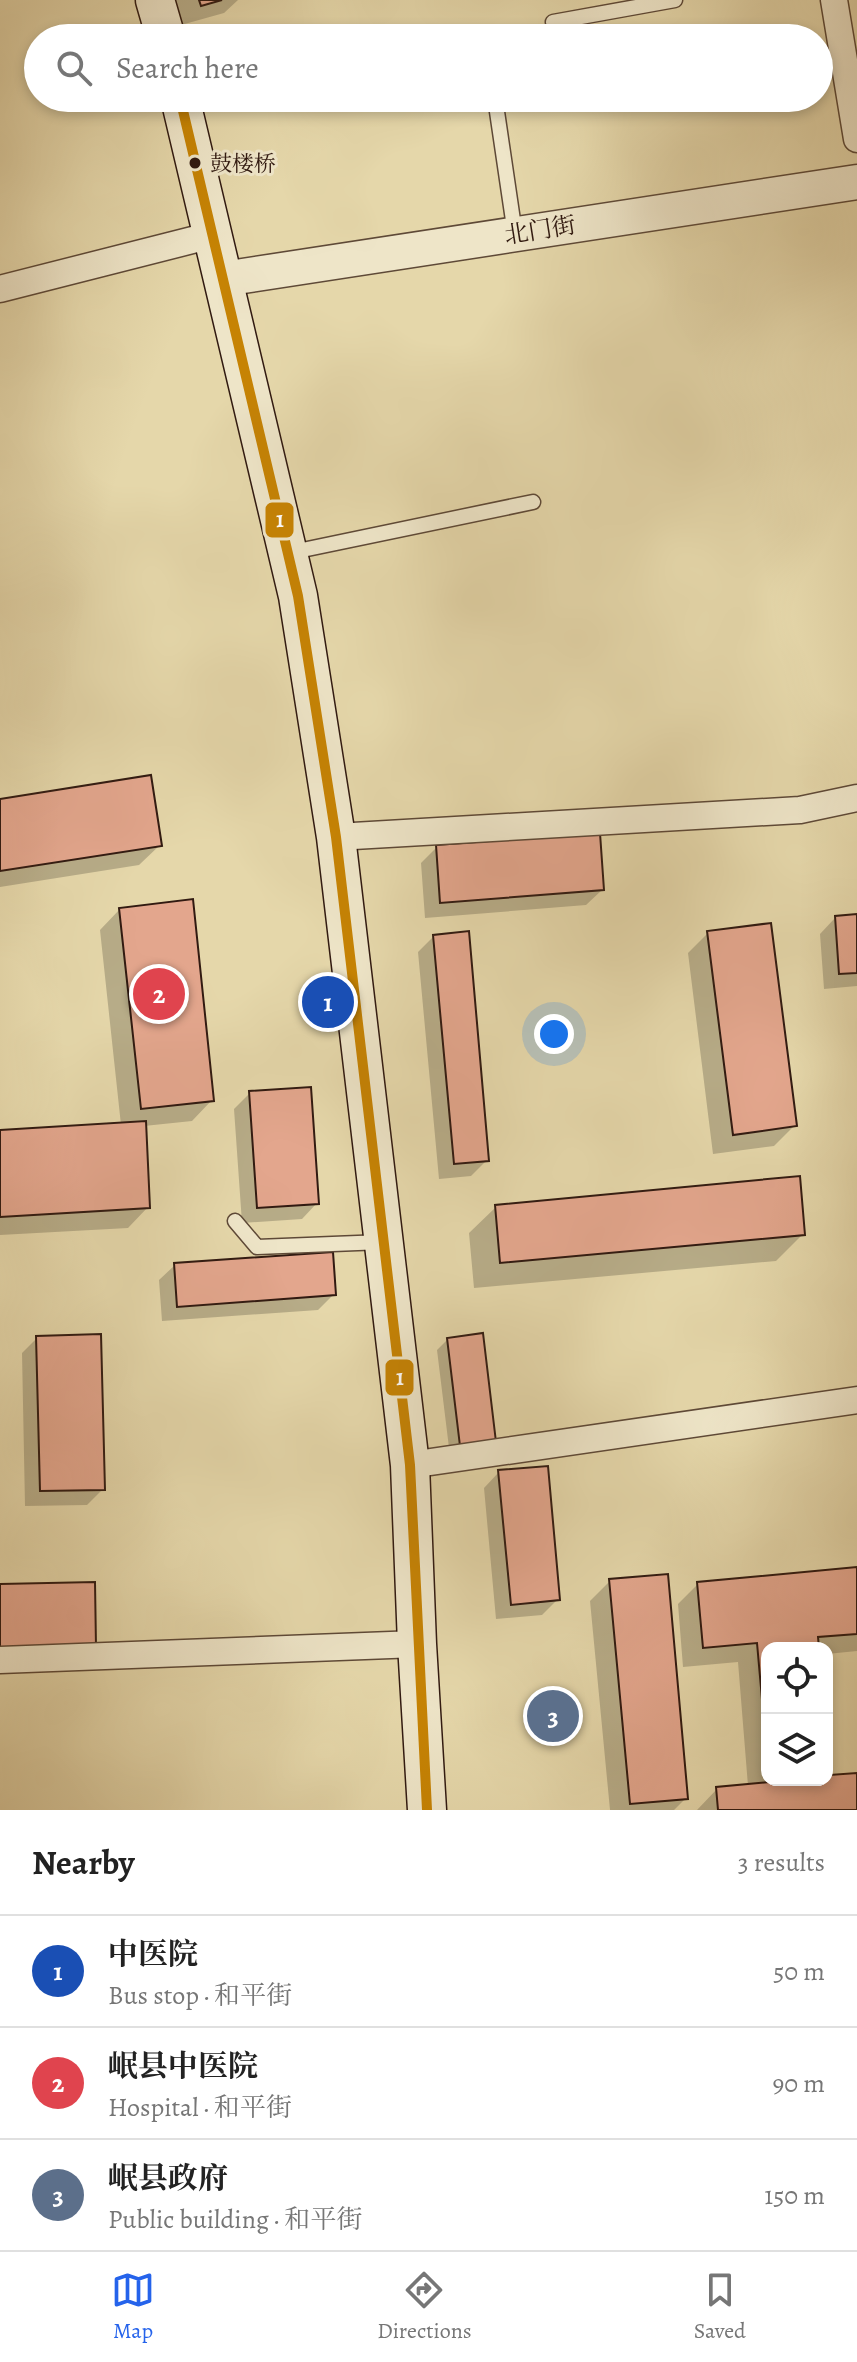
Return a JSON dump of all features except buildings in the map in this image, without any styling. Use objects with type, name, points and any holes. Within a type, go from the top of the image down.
[{"type":"main road","points":[[155,0],[162,24]]},
{"type":"main road","points":[[183,112],[298,596],[336,837],[410,1465],[427,1810]]},
{"type":"street","points":[[834,0],[857,139]]},
{"type":"street","name":"北门街","points":[[223,279],[857,182]]},
{"type":"street","points":[[0,289],[212,235]]},
{"type":"street","points":[[336,837],[800,810],[857,798]]},
{"type":"street","points":[[410,1465],[857,1400]]},
{"type":"street","points":[[0,1660],[417,1644]]},
{"type":"lane","points":[[553,22],[675,0]]},
{"type":"lane","points":[[497,112],[515,234]]},
{"type":"lane","points":[[287,553],[533,502]]},
{"type":"lane","points":[[235,1221],[257,1247],[383,1242]]},
{"type":"transit line","name":"1","points":[[183,112],[298,596],[336,837],[410,1465],[427,1810]]},
{"type":"place","name":"鼓楼桥","points":[[195,163]]},
{"type":"place","name":"岷县中医院","points":[[159,994]]},
{"type":"place","name":"中医院","points":[[328,1002]]},
{"type":"place","name":"岷县政府","points":[[553,1716]]}]
